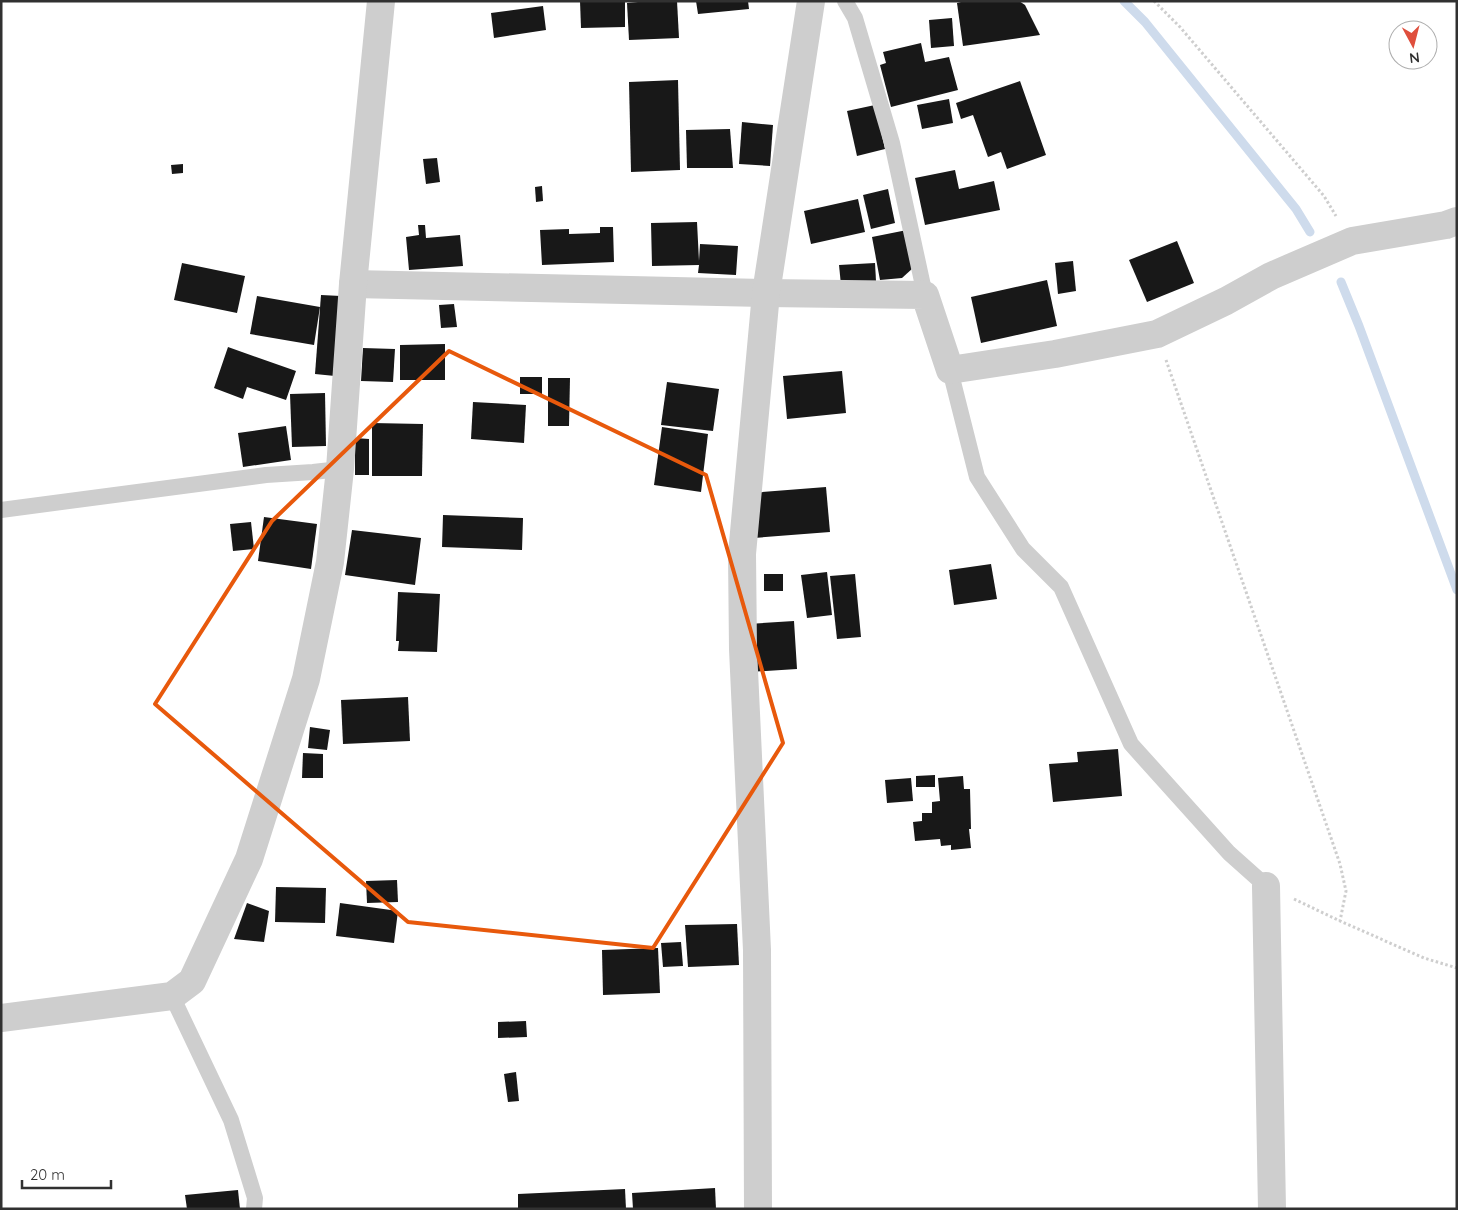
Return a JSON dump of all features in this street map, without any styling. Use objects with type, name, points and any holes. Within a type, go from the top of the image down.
[{"type":"street","points":[[1,1018],[172,996],[192,981],[249,859],[303,688],[330,562],[340,469],[353,284],[381,1]]},
{"type":"street","points":[[758,1209],[757,950],[743,649],[742,554],[766,293],[811,1]]},
{"type":"street","points":[[353,284],[766,293],[925,294],[950,370],[1056,354],[1157,334],[1226,301],[1271,276],[1352,241],[1446,225],[1457,221]]},
{"type":"street","points":[[1266,886],[1272,1209]]},
{"type":"lane","points":[[845,1],[854,18],[892,144],[925,294]]},
{"type":"lane","points":[[950,370],[977,477],[1023,549],[1061,587],[1131,744],[1229,853],[1266,886]]},
{"type":"lane","points":[[1,510],[266,475],[340,469]]},
{"type":"lane","points":[[172,996],[231,1120],[255,1198],[254,1209]]},
{"type":"path","points":[[1154,1],[1180,27],[1324,196],[1352,241]]},
{"type":"path","points":[[1157,334],[1340,864],[1346,891],[1340,921]]},
{"type":"path","points":[[1266,886],[1424,958],[1457,968]]},
{"type":"highlighted area","points":[[449,351],[706,475],[783,743],[653,948],[408,922],[155,704],[272,521]]},
{"type":"building","points":[[580,1],[625,1],[625,27],[581,28]]},
{"type":"building","points":[[677,1],[679,38],[629,40],[627,3]]},
{"type":"building","points":[[696,1],[748,1],[749,9],[698,14]]},
{"type":"building","points":[[965,1],[1019,1],[1025,5],[1040,35],[963,46],[957,3]]},
{"type":"building","points":[[543,6],[546,30],[494,38],[491,13]]},
{"type":"building","points":[[952,18],[954,46],[931,48],[929,20]]},
{"type":"building","points":[[921,43],[925,62],[949,57],[958,90],[891,107],[880,65],[886,63],[883,52]]},
{"type":"building","points":[[678,80],[680,170],[631,172],[629,82]]},
{"type":"building","points":[[1020,81],[1046,155],[1007,169],[1001,152],[988,157],[973,115],[961,119],[956,103]]},
{"type":"building","points":[[949,99],[953,123],[922,129],[917,105]]},
{"type":"building","points":[[875,105],[885,149],[857,156],[847,111]]},
{"type":"building","points":[[742,122],[773,125],[770,166],[739,164]]},
{"type":"building","points":[[730,129],[733,168],[687,168],[686,130]]},
{"type":"building","points":[[437,158],[440,182],[426,184],[423,159]]},
{"type":"building","points":[[183,164],[183,173],[172,174],[171,165]]},
{"type":"building","points":[[955,170],[959,189],[994,181],[1000,210],[925,225],[915,178]]},
{"type":"building","points":[[542,186],[543,201],[536,202],[535,187]]},
{"type":"building","points":[[888,189],[895,223],[871,229],[863,195]]},
{"type":"building","points":[[858,199],[865,232],[811,244],[804,211]]},
{"type":"building","points":[[697,222],[699,261],[700,244],[738,246],[736,275],[698,273],[699,265],[652,266],[651,223]]},
{"type":"building","points":[[418,225],[425,225],[426,238],[460,235],[463,266],[409,270],[406,237],[419,235]]},
{"type":"building","points":[[600,227],[613,227],[614,262],[542,265],[540,230],[569,229],[569,234],[600,233]]},
{"type":"building","points":[[907,230],[913,268],[902,278],[880,280],[872,237]]},
{"type":"building","points":[[1177,241],[1194,283],[1147,302],[1129,260]]},
{"type":"building","points":[[1073,261],[1076,291],[1058,294],[1055,263]]},
{"type":"building","points":[[182,263],[245,276],[237,313],[174,300]]},
{"type":"building","points":[[875,263],[876,281],[841,285],[839,265]]},
{"type":"building","points":[[1047,280],[1057,326],[981,343],[971,297]]},
{"type":"building","points":[[321,295],[341,296],[335,376],[315,374]]},
{"type":"building","points":[[257,296],[320,307],[314,345],[250,334]]},
{"type":"building","points":[[454,304],[457,327],[441,328],[439,305]]},
{"type":"building","points":[[445,344],[445,380],[400,380],[400,345]]},
{"type":"building","points":[[228,347],[296,371],[286,400],[247,387],[243,399],[214,388]]},
{"type":"building","points":[[363,348],[395,349],[393,382],[361,381]]},
{"type":"building","points":[[842,371],[846,413],[787,419],[783,376]]},
{"type":"building","points":[[520,377],[542,377],[542,394],[520,394]]},
{"type":"building","points":[[548,378],[570,378],[569,426],[548,426]]},
{"type":"building","points":[[667,382],[719,389],[713,431],[661,425]]},
{"type":"building","points":[[325,393],[326,446],[292,447],[290,394]]},
{"type":"building","points":[[473,402],[526,405],[524,443],[471,439]]},
{"type":"building","points":[[372,423],[423,424],[422,476],[372,476]]},
{"type":"building","points":[[286,426],[291,460],[243,467],[238,433]]},
{"type":"building","points":[[662,427],[708,434],[701,492],[654,485]]},
{"type":"building","points":[[355,438],[369,439],[369,475],[355,475]]},
{"type":"building","points":[[826,487],[830,532],[754,538],[751,493]]},
{"type":"building","points":[[443,515],[523,518],[522,550],[442,547]]},
{"type":"building","points":[[264,517],[317,524],[311,569],[258,561]]},
{"type":"building","points":[[251,522],[254,549],[233,551],[230,524]]},
{"type":"building","points":[[352,530],[421,538],[415,585],[345,575]]},
{"type":"building","points":[[991,564],[997,599],[954,605],[949,570]]},
{"type":"building","points":[[827,572],[832,615],[807,618],[801,575]]},
{"type":"building","points":[[764,574],[783,574],[783,591],[764,591]]},
{"type":"building","points":[[855,574],[861,637],[837,639],[830,576]]},
{"type":"building","points":[[398,592],[440,594],[437,652],[398,651],[399,641],[396,641]]},
{"type":"building","points":[[794,621],[797,669],[750,672],[748,624]]},
{"type":"building","points":[[408,697],[410,741],[343,744],[341,700]]},
{"type":"building","points":[[310,727],[330,730],[327,750],[308,748]]},
{"type":"building","points":[[1118,749],[1122,796],[1053,802],[1049,764],[1078,762],[1077,752]]},
{"type":"building","points":[[303,753],[323,754],[323,778],[302,778]]},
{"type":"building","points":[[935,775],[935,787],[916,787],[916,776]]},
{"type":"building","points":[[963,776],[964,789],[970,789],[971,829],[969,829],[971,848],[951,850],[951,845],[941,846],[940,839],[915,841],[913,822],[922,821],[922,813],[932,813],[932,802],[940,801],[938,778]]},
{"type":"building","points":[[911,778],[913,801],[887,803],[885,780]]},
{"type":"building","points":[[397,880],[398,902],[367,903],[366,881]]},
{"type":"building","points":[[276,887],[326,888],[325,923],[275,922]]},
{"type":"building","points":[[247,903],[269,911],[264,942],[234,939]]},
{"type":"building","points":[[340,903],[398,911],[394,943],[336,936]]},
{"type":"building","points":[[737,924],[739,965],[688,967],[685,925]]},
{"type":"building","points":[[681,942],[683,966],[663,967],[661,943]]},
{"type":"building","points":[[658,948],[660,993],[603,995],[602,950]]},
{"type":"building","points":[[526,1021],[527,1037],[498,1038],[498,1022]]},
{"type":"building","points":[[516,1072],[519,1101],[508,1102],[504,1074]]},
{"type":"building","points":[[715,1188],[716,1209],[633,1209],[632,1193]]},
{"type":"building","points":[[625,1189],[626,1209],[518,1209],[518,1194]]},
{"type":"building","points":[[238,1190],[240,1209],[187,1209],[185,1195]]},
{"type":"waterway","points":[[1124,1],[1145,22],[1296,209],[1310,232]]},
{"type":"waterway","points":[[1341,282],[1457,590]]}]
